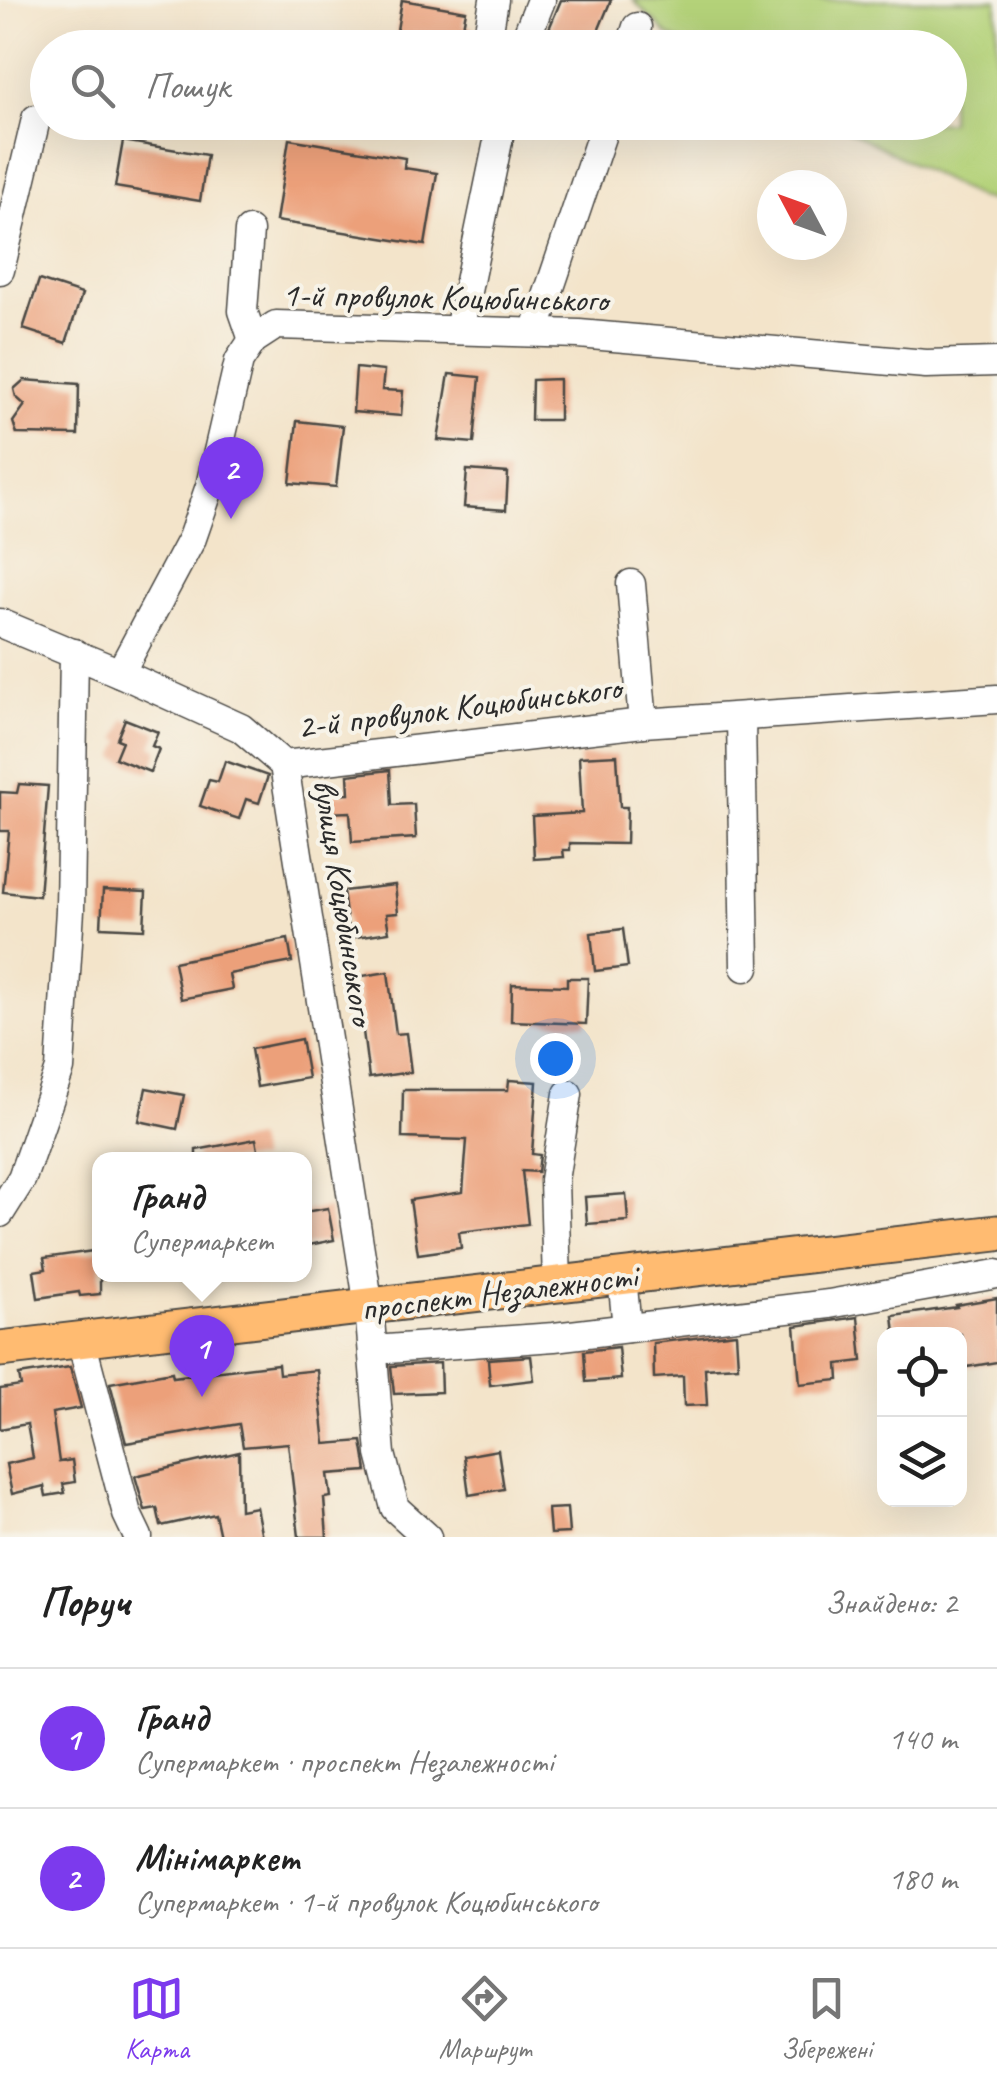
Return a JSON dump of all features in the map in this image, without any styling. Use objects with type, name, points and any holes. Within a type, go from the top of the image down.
[{"type":"main road","name":"проспект Незалежності","points":[[0,1349],[997,1233]]},
{"type":"street","points":[[489,30],[494,0]]},
{"type":"street","points":[[529,30],[540,0]]},
{"type":"street","points":[[0,270],[31,140]]},
{"type":"street","points":[[485,140],[493,159]]},
{"type":"street","points":[[459,330],[498,140]]},
{"type":"street","points":[[535,332],[600,140]]},
{"type":"street","points":[[249,231],[243,310],[253,340]]},
{"type":"street","name":"1-й провулок Коцюбинського","points":[[120,672],[192,538],[210,486],[240,361],[253,340],[276,326],[535,332],[926,364],[997,362]]},
{"type":"street","name":"2-й провулок Коцюбинського","points":[[630,584],[643,724]]},
{"type":"street","name":"вулиця Коцюбинського","points":[[0,623],[120,672],[241,728],[284,765],[369,1308],[381,1454],[394,1508],[427,1537]]},
{"type":"street","points":[[0,1212],[22,1178],[60,1069],[70,910],[74,652]]},
{"type":"street","name":"2-й провулок Коцюбинського","points":[[284,765],[643,724],[997,699]]},
{"type":"street","points":[[741,717],[745,967]]},
{"type":"street","points":[[558,1285],[554,1180],[568,1094]]},
{"type":"street","points":[[373,1350],[554,1337],[829,1304],[997,1274]]},
{"type":"street","points":[[622,1277],[627,1328]]},
{"type":"street","points":[[80,1340],[128,1514],[138,1537]]},
{"type":"green space","points":[[633,0],[997,0],[997,201],[979,198],[867,140],[967,140],[967,30],[663,30]]},
{"type":"building","points":[[402,0],[466,11],[463,26],[472,27],[472,30],[397,30]]},
{"type":"building","points":[[561,0],[611,0],[598,30],[548,30]]},
{"type":"building","points":[[289,140],[405,158],[404,168],[437,173],[425,245],[276,221]]},
{"type":"building","points":[[123,141],[207,155],[200,201],[115,187]]},
{"type":"building","points":[[39,280],[82,294],[66,343],[23,329]]},
{"type":"building","points":[[356,368],[384,371],[382,390],[403,391],[401,416],[353,412]]},
{"type":"building","points":[[449,374],[480,377],[474,443],[438,440]]},
{"type":"building","points":[[559,379],[559,420],[531,420],[532,380]]},
{"type":"building","points":[[24,380],[79,384],[78,435],[17,434],[13,422],[25,405],[14,389]]},
{"type":"building","points":[[297,421],[343,426],[336,487],[290,483]]},
{"type":"building","points":[[467,470],[508,473],[506,510],[464,507]]},
{"type":"building","points":[[125,719],[158,732],[152,746],[159,749],[150,772],[115,758]]},
{"type":"building","points":[[617,755],[620,807],[627,807],[626,844],[570,843],[570,850],[563,850],[564,857],[534,859],[532,816],[582,813],[579,757]]},
{"type":"building","points":[[225,761],[268,776],[259,803],[246,799],[239,819],[200,806],[209,780],[218,782]]},
{"type":"building","points":[[390,770],[392,805],[414,804],[416,838],[352,842],[350,812],[326,813],[325,794],[349,793],[348,775]]},
{"type":"building","points":[[19,784],[48,786],[39,896],[3,892],[9,831],[0,831],[0,792],[17,793]]},
{"type":"building","points":[[395,885],[398,913],[386,914],[389,932],[349,938],[343,891]]},
{"type":"building","points":[[103,890],[146,892],[144,929],[101,927]]},
{"type":"building","points":[[623,929],[628,967],[595,971],[591,933]]},
{"type":"building","points":[[288,939],[292,962],[229,974],[232,989],[181,999],[174,962]]},
{"type":"building","points":[[388,972],[396,1034],[406,1033],[411,1072],[369,1078],[356,977]]},
{"type":"building","points":[[567,978],[588,978],[586,1024],[511,1021],[512,984],[567,986]]},
{"type":"building","points":[[301,1039],[308,1078],[257,1087],[251,1049]]},
{"type":"building","points":[[509,1080],[537,1082],[532,1154],[540,1155],[538,1172],[522,1171],[528,1224],[459,1232],[461,1248],[418,1254],[410,1200],[463,1192],[467,1140],[402,1138],[403,1090],[508,1090]]},
{"type":"building","points":[[146,1088],[184,1095],[177,1129],[139,1121]]},
{"type":"building","points":[[256,1139],[258,1152],[196,1152]]},
{"type":"building","points":[[626,1194],[628,1221],[587,1224],[585,1197]]},
{"type":"building","points":[[328,1208],[334,1240],[312,1244],[312,1211]]},
{"type":"building","points":[[92,1251],[92,1282],[100,1282],[100,1294],[80,1296],[79,1292],[38,1298],[34,1271],[46,1269],[44,1258]]},
{"type":"building","points":[[997,1298],[997,1362],[967,1367],[967,1327],[894,1327],[893,1316]]},
{"type":"building","points":[[858,1317],[862,1361],[838,1364],[839,1380],[800,1384],[795,1326]]},
{"type":"building","points":[[736,1333],[738,1366],[705,1368],[707,1405],[684,1406],[683,1376],[654,1378],[653,1343]]},
{"type":"building","points":[[618,1347],[621,1379],[586,1382],[584,1351]]},
{"type":"building","points":[[531,1356],[534,1380],[490,1385],[488,1359]]},
{"type":"building","points":[[440,1363],[441,1392],[394,1394],[391,1366]]},
{"type":"building","points":[[278,1364],[279,1374],[317,1370],[325,1444],[362,1441],[367,1471],[328,1474],[331,1497],[324,1498],[327,1537],[299,1537],[288,1443],[243,1447],[239,1424],[126,1443],[110,1383],[172,1372],[173,1377]]},
{"type":"building","points":[[70,1367],[81,1408],[52,1413],[59,1462],[72,1460],[75,1482],[63,1484],[65,1493],[46,1496],[44,1486],[12,1494],[6,1464],[33,1458],[27,1424],[0,1429],[0,1389],[21,1386],[19,1375]]},
{"type":"building","points":[[498,1450],[504,1489],[469,1495],[464,1456]]},
{"type":"building","points":[[239,1452],[240,1510],[256,1507],[262,1537],[220,1537],[215,1514],[161,1526],[157,1508],[145,1510],[135,1476]]},
{"type":"building","points":[[567,1508],[569,1533],[550,1534],[548,1509]]},
{"type":"place","name":"Мінімаркет","points":[[231,519]]},
{"type":"place","name":"Гранд","points":[[202,1397]]}]
